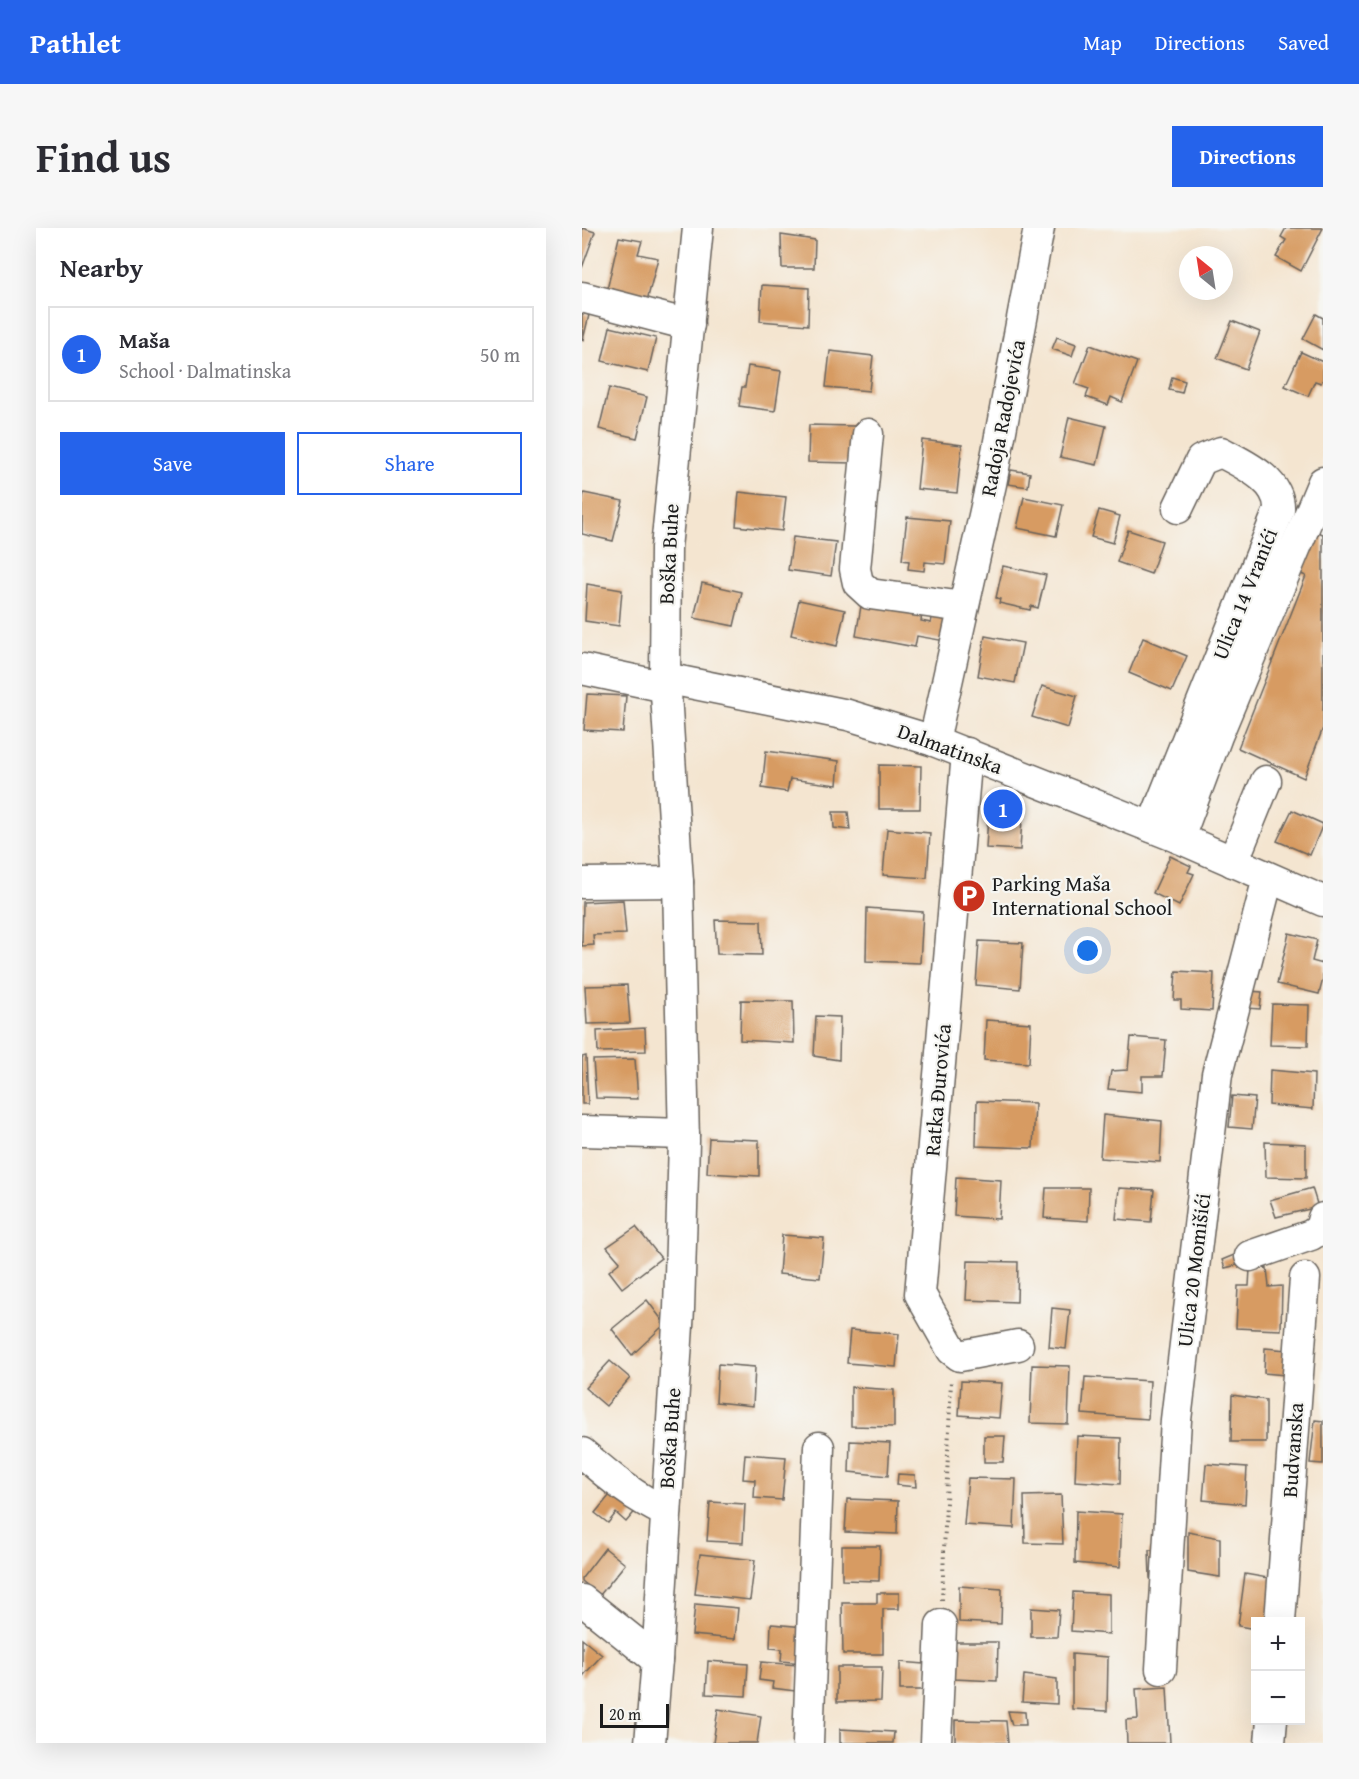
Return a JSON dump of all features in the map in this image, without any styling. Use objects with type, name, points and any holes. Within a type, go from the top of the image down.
[{"type":"street","name":"Boška Buhe","points":[[650,1743],[679,1309],[684,1134],[678,882],[665,682],[666,548],[698,228]]},
{"type":"street","name":"Radoja Radojevića","points":[[934,741],[991,484],[1039,228]]},
{"type":"street","points":[[582,297],[689,325]]},
{"type":"street","points":[[868,434],[855,569],[858,583],[870,594],[963,607]]},
{"type":"street","name":"Ulica 14 Vranići","points":[[1165,832],[1279,510],[1279,504],[1272,487],[1247,466],[1221,452],[1201,460],[1178,508]]},
{"type":"street","points":[[1165,832],[1218,736],[1323,482]]},
{"type":"street","name":"Dalmatinska","points":[[582,669],[848,715],[934,741],[1165,832],[1323,901]]},
{"type":"street","name":"Ratka Đurovića","points":[[952,1350],[920,1294],[967,753]]},
{"type":"street","points":[[1233,862],[1266,781]]},
{"type":"street","name":"Ulica 20 Momišići","points":[[1161,1669],[1176,1420],[1216,1074],[1268,878]]},
{"type":"street","points":[[582,883],[678,882]]},
{"type":"street","points":[[582,1131],[684,1134]]},
{"type":"street","points":[[1250,1256],[1311,1235],[1320,1228],[1323,1218]]},
{"type":"street","name":"Budvanska","points":[[1280,1617],[1305,1278]]},
{"type":"street","points":[[952,1350],[960,1356],[1018,1345]]},
{"type":"street","points":[[808,1743],[819,1447]]},
{"type":"street","points":[[582,1453],[645,1503],[666,1512]]},
{"type":"street","points":[[582,1600],[657,1660]]},
{"type":"street","points":[[936,1743],[940,1625]]},
{"type":"street","points":[[1270,1743],[1272,1725]]},
{"type":"path","points":[[940,1625],[952,1350]]},
{"type":"building","points":[[582,228],[595,232],[582,268]]},
{"type":"building","points":[[1286,228],[1323,228],[1301,271],[1276,257],[1286,240],[1281,237]]},
{"type":"building","points":[[781,235],[815,240],[814,268],[782,268]]},
{"type":"building","points":[[619,237],[642,241],[638,254],[658,258],[647,301],[607,290]]},
{"type":"building","points":[[762,285],[809,288],[808,325],[760,321]]},
{"type":"building","points":[[582,313],[589,315],[583,340],[582,340]]},
{"type":"building","points":[[1316,314],[1323,318],[1323,350],[1303,339]]},
{"type":"building","points":[[1232,321],[1260,332],[1246,369],[1217,358]]},
{"type":"building","points":[[610,327],[656,338],[648,372],[602,361]]},
{"type":"building","points":[[1057,337],[1076,344],[1072,356],[1052,349]]},
{"type":"building","points":[[1090,345],[1137,362],[1122,402],[1111,397],[1108,405],[1086,397],[1089,389],[1075,384]]},
{"type":"building","points":[[830,351],[873,356],[869,391],[826,387]]},
{"type":"building","points":[[1301,352],[1323,362],[1323,379],[1321,383],[1315,381],[1308,396],[1285,386]]},
{"type":"building","points":[[748,366],[781,371],[775,411],[739,406]]},
{"type":"building","points":[[1172,377],[1185,381],[1182,393],[1169,390]]},
{"type":"building","points":[[609,388],[647,397],[637,438],[599,429]]},
{"type":"building","points":[[1069,417],[1106,426],[1097,465],[1060,457]]},
{"type":"building","points":[[809,425],[854,426],[853,463],[808,462]]},
{"type":"building","points":[[922,440],[962,445],[957,493],[917,489]]},
{"type":"building","points":[[1011,470],[1030,473],[1028,487],[1008,484]]},
{"type":"building","points":[[739,492],[786,497],[782,531],[736,526]]},
{"type":"building","points":[[584,493],[623,501],[613,541],[582,534]]},
{"type":"building","points":[[1024,497],[1063,505],[1056,536],[1017,528]]},
{"type":"building","points":[[1099,510],[1120,516],[1113,543],[1091,537]]},
{"type":"building","points":[[907,517],[950,521],[945,564],[925,562],[924,571],[908,569],[909,561],[902,560]]},
{"type":"building","points":[[1128,530],[1162,541],[1151,574],[1117,562]]},
{"type":"building","points":[[1318,532],[1323,534],[1323,728],[1304,778],[1238,748],[1306,576],[1301,574]]},
{"type":"building","points":[[793,537],[836,542],[831,576],[788,570]]},
{"type":"building","points":[[1003,566],[1046,575],[1038,608],[1031,606],[1030,610],[999,603],[1000,599],[996,598]]},
{"type":"building","points":[[702,583],[742,592],[734,626],[694,618]]},
{"type":"building","points":[[587,584],[622,590],[619,626],[585,621]]},
{"type":"building","points":[[799,600],[845,610],[837,646],[791,635]]},
{"type":"building","points":[[862,600],[922,611],[921,621],[931,623],[933,612],[950,615],[945,641],[917,636],[915,647],[856,636]]},
{"type":"building","points":[[985,636],[1023,643],[1015,683],[978,676]]},
{"type":"building","points":[[1143,638],[1187,656],[1172,691],[1129,673]]},
{"type":"building","points":[[1042,686],[1077,696],[1068,728],[1032,717]]},
{"type":"building","points":[[587,694],[626,696],[623,732],[584,730]]},
{"type":"building","points":[[766,751],[839,761],[837,785],[790,779],[787,792],[762,788]]},
{"type":"building","points":[[879,765],[921,766],[920,809],[879,809]]},
{"type":"building","points":[[989,800],[1023,803],[1020,850],[986,848]]},
{"type":"building","points":[[1292,810],[1323,824],[1310,855],[1277,841]]},
{"type":"building","points":[[833,812],[848,812],[850,830],[834,828]]},
{"type":"building","points":[[887,829],[930,833],[927,878],[883,875]]},
{"type":"building","points":[[1170,856],[1191,866],[1188,872],[1194,874],[1179,906],[1153,893]]},
{"type":"building","points":[[623,900],[626,934],[593,935],[594,945],[582,946],[583,902]]},
{"type":"building","points":[[867,908],[923,912],[920,963],[866,961]]},
{"type":"building","points":[[715,920],[761,921],[762,955],[717,954]]},
{"type":"building","points":[[1289,933],[1317,940],[1312,961],[1323,964],[1323,979],[1319,994],[1277,984]]},
{"type":"building","points":[[979,941],[1023,943],[1020,989],[976,985]]},
{"type":"building","points":[[1176,971],[1214,973],[1212,1011],[1181,1009],[1181,1000],[1174,1000]]},
{"type":"building","points":[[627,985],[630,1023],[587,1024],[585,986]]},
{"type":"building","points":[[1249,991],[1262,992],[1260,1009],[1247,1008]]},
{"type":"building","points":[[741,1000],[793,1001],[794,1043],[740,1040]]},
{"type":"building","points":[[1272,1004],[1309,1005],[1308,1046],[1270,1045]]},
{"type":"building","points":[[816,1016],[840,1017],[839,1060],[814,1056]]},
{"type":"building","points":[[986,1020],[1031,1023],[1029,1063],[984,1060]]},
{"type":"building","points":[[645,1028],[646,1051],[598,1052],[597,1031]]},
{"type":"building","points":[[1131,1037],[1166,1040],[1163,1076],[1142,1076],[1142,1092],[1108,1089],[1111,1071],[1128,1070]]},
{"type":"building","points":[[586,1056],[588,1104],[582,1104],[582,1057]]},
{"type":"building","points":[[635,1059],[638,1099],[596,1098],[593,1060]]},
{"type":"building","points":[[1270,1070],[1314,1074],[1313,1109],[1269,1105]]},
{"type":"building","points":[[1232,1096],[1255,1098],[1252,1129],[1229,1127]]},
{"type":"building","points":[[977,1101],[1035,1103],[1033,1148],[976,1146]]},
{"type":"building","points":[[1103,1115],[1162,1121],[1160,1162],[1100,1158]]},
{"type":"building","points":[[709,1138],[759,1140],[759,1176],[707,1173]]},
{"type":"building","points":[[1265,1142],[1306,1144],[1306,1178],[1266,1177]]},
{"type":"building","points":[[956,1177],[1001,1180],[999,1219],[954,1216]]},
{"type":"building","points":[[1046,1188],[1089,1188],[1088,1221],[1044,1218]]},
{"type":"building","points":[[1119,1188],[1154,1190],[1151,1222],[1116,1219]]},
{"type":"building","points":[[1312,1188],[1318,1207],[1276,1217],[1270,1200]]},
{"type":"building","points":[[636,1227],[661,1258],[622,1288],[609,1271],[620,1262],[607,1247]]},
{"type":"building","points":[[782,1235],[824,1238],[820,1278],[779,1274]]},
{"type":"building","points":[[1234,1255],[1237,1265],[1225,1268],[1222,1260]]},
{"type":"building","points":[[968,1261],[1018,1262],[1017,1302],[966,1300]]},
{"type":"building","points":[[1267,1268],[1269,1287],[1282,1286],[1281,1330],[1236,1328],[1238,1286],[1249,1286],[1250,1269]]},
{"type":"building","points":[[647,1300],[665,1324],[632,1355],[612,1329]]},
{"type":"building","points":[[1052,1308],[1070,1310],[1066,1349],[1049,1347]]},
{"type":"building","points":[[850,1330],[899,1334],[896,1367],[847,1363]]},
{"type":"building","points":[[1265,1348],[1297,1351],[1296,1376],[1264,1373]]},
{"type":"building","points":[[610,1361],[630,1378],[606,1406],[585,1388]]},
{"type":"building","points":[[718,1364],[755,1367],[753,1406],[716,1402]]},
{"type":"building","points":[[1032,1365],[1070,1366],[1068,1424],[1030,1423]]},
{"type":"building","points":[[1085,1377],[1150,1381],[1148,1419],[1082,1414]]},
{"type":"building","points":[[961,1381],[1002,1383],[999,1418],[959,1415]]},
{"type":"building","points":[[851,1387],[894,1390],[894,1427],[851,1426]]},
{"type":"building","points":[[1232,1395],[1266,1400],[1266,1442],[1231,1442]]},
{"type":"building","points":[[1315,1420],[1323,1421],[1323,1464],[1310,1463]]},
{"type":"building","points":[[984,1436],[1005,1436],[1003,1462],[984,1462]]},
{"type":"building","points":[[1077,1436],[1121,1438],[1120,1484],[1075,1481]]},
{"type":"building","points":[[850,1441],[890,1443],[888,1476],[849,1472]]},
{"type":"building","points":[[745,1454],[786,1457],[782,1500],[754,1498],[755,1480],[743,1479]]},
{"type":"building","points":[[1206,1464],[1247,1467],[1245,1504],[1203,1500]]},
{"type":"building","points":[[898,1474],[915,1475],[916,1487],[897,1485]]},
{"type":"building","points":[[968,1478],[1016,1479],[1014,1528],[964,1525]]},
{"type":"building","points":[[614,1490],[637,1509],[626,1522],[616,1513],[608,1523],[595,1513]]},
{"type":"building","points":[[1061,1495],[1063,1544],[1025,1543],[1024,1496]]},
{"type":"building","points":[[847,1499],[898,1501],[897,1534],[845,1532]]},
{"type":"building","points":[[710,1502],[745,1504],[743,1543],[707,1541]]},
{"type":"building","points":[[1076,1511],[1122,1514],[1120,1567],[1075,1563]]},
{"type":"building","points":[[1188,1532],[1220,1538],[1220,1577],[1188,1572]]},
{"type":"building","points":[[842,1546],[880,1546],[879,1581],[842,1580]]},
{"type":"building","points":[[605,1548],[625,1564],[600,1595],[582,1581],[582,1578]]},
{"type":"building","points":[[1149,1550],[1165,1550],[1166,1578],[1150,1578]]},
{"type":"building","points":[[700,1554],[755,1560],[750,1600],[695,1594]]},
{"type":"building","points":[[1245,1574],[1274,1579],[1270,1617],[1251,1617],[1251,1628],[1238,1626]]},
{"type":"building","points":[[959,1586],[1002,1589],[1001,1624],[959,1622]]},
{"type":"building","points":[[1073,1592],[1109,1594],[1109,1634],[1071,1631]]},
{"type":"building","points":[[877,1593],[899,1593],[899,1609],[883,1609],[883,1654],[843,1654],[842,1603],[877,1603]]},
{"type":"building","points":[[695,1604],[738,1608],[735,1639],[692,1635]]},
{"type":"building","points":[[1031,1608],[1059,1610],[1057,1637],[1031,1637]]},
{"type":"building","points":[[771,1624],[805,1627],[803,1663],[781,1661],[782,1649],[770,1648]]},
{"type":"building","points":[[582,1639],[602,1655],[582,1677]]},
{"type":"building","points":[[955,1642],[998,1642],[997,1681],[954,1679]]},
{"type":"building","points":[[1072,1654],[1108,1657],[1107,1711],[1072,1709]]},
{"type":"building","points":[[708,1661],[748,1664],[746,1696],[706,1694]]},
{"type":"building","points":[[761,1662],[798,1665],[795,1691],[772,1688],[773,1682],[759,1680]]},
{"type":"building","points":[[900,1662],[924,1664],[924,1690],[900,1690]]},
{"type":"building","points":[[837,1667],[882,1667],[881,1701],[837,1702]]},
{"type":"building","points":[[1024,1675],[1057,1679],[1057,1704],[1022,1702]]},
{"type":"building","points":[[1167,1687],[1170,1743],[1127,1743],[1126,1720],[1138,1719],[1136,1689]]},
{"type":"building","points":[[718,1709],[761,1716],[757,1743],[713,1743]]},
{"type":"building","points":[[1008,1711],[1025,1712],[1026,1725],[1012,1725]]},
{"type":"building","points":[[955,1720],[1006,1721],[1008,1743],[955,1743]]},
{"type":"building","points":[[840,1729],[894,1732],[893,1743],[840,1743]]},
{"type":"place","name":"Maša","points":[[1003,809]]},
{"type":"place","name":"Parking Maša International School","points":[[969,896]]}]
